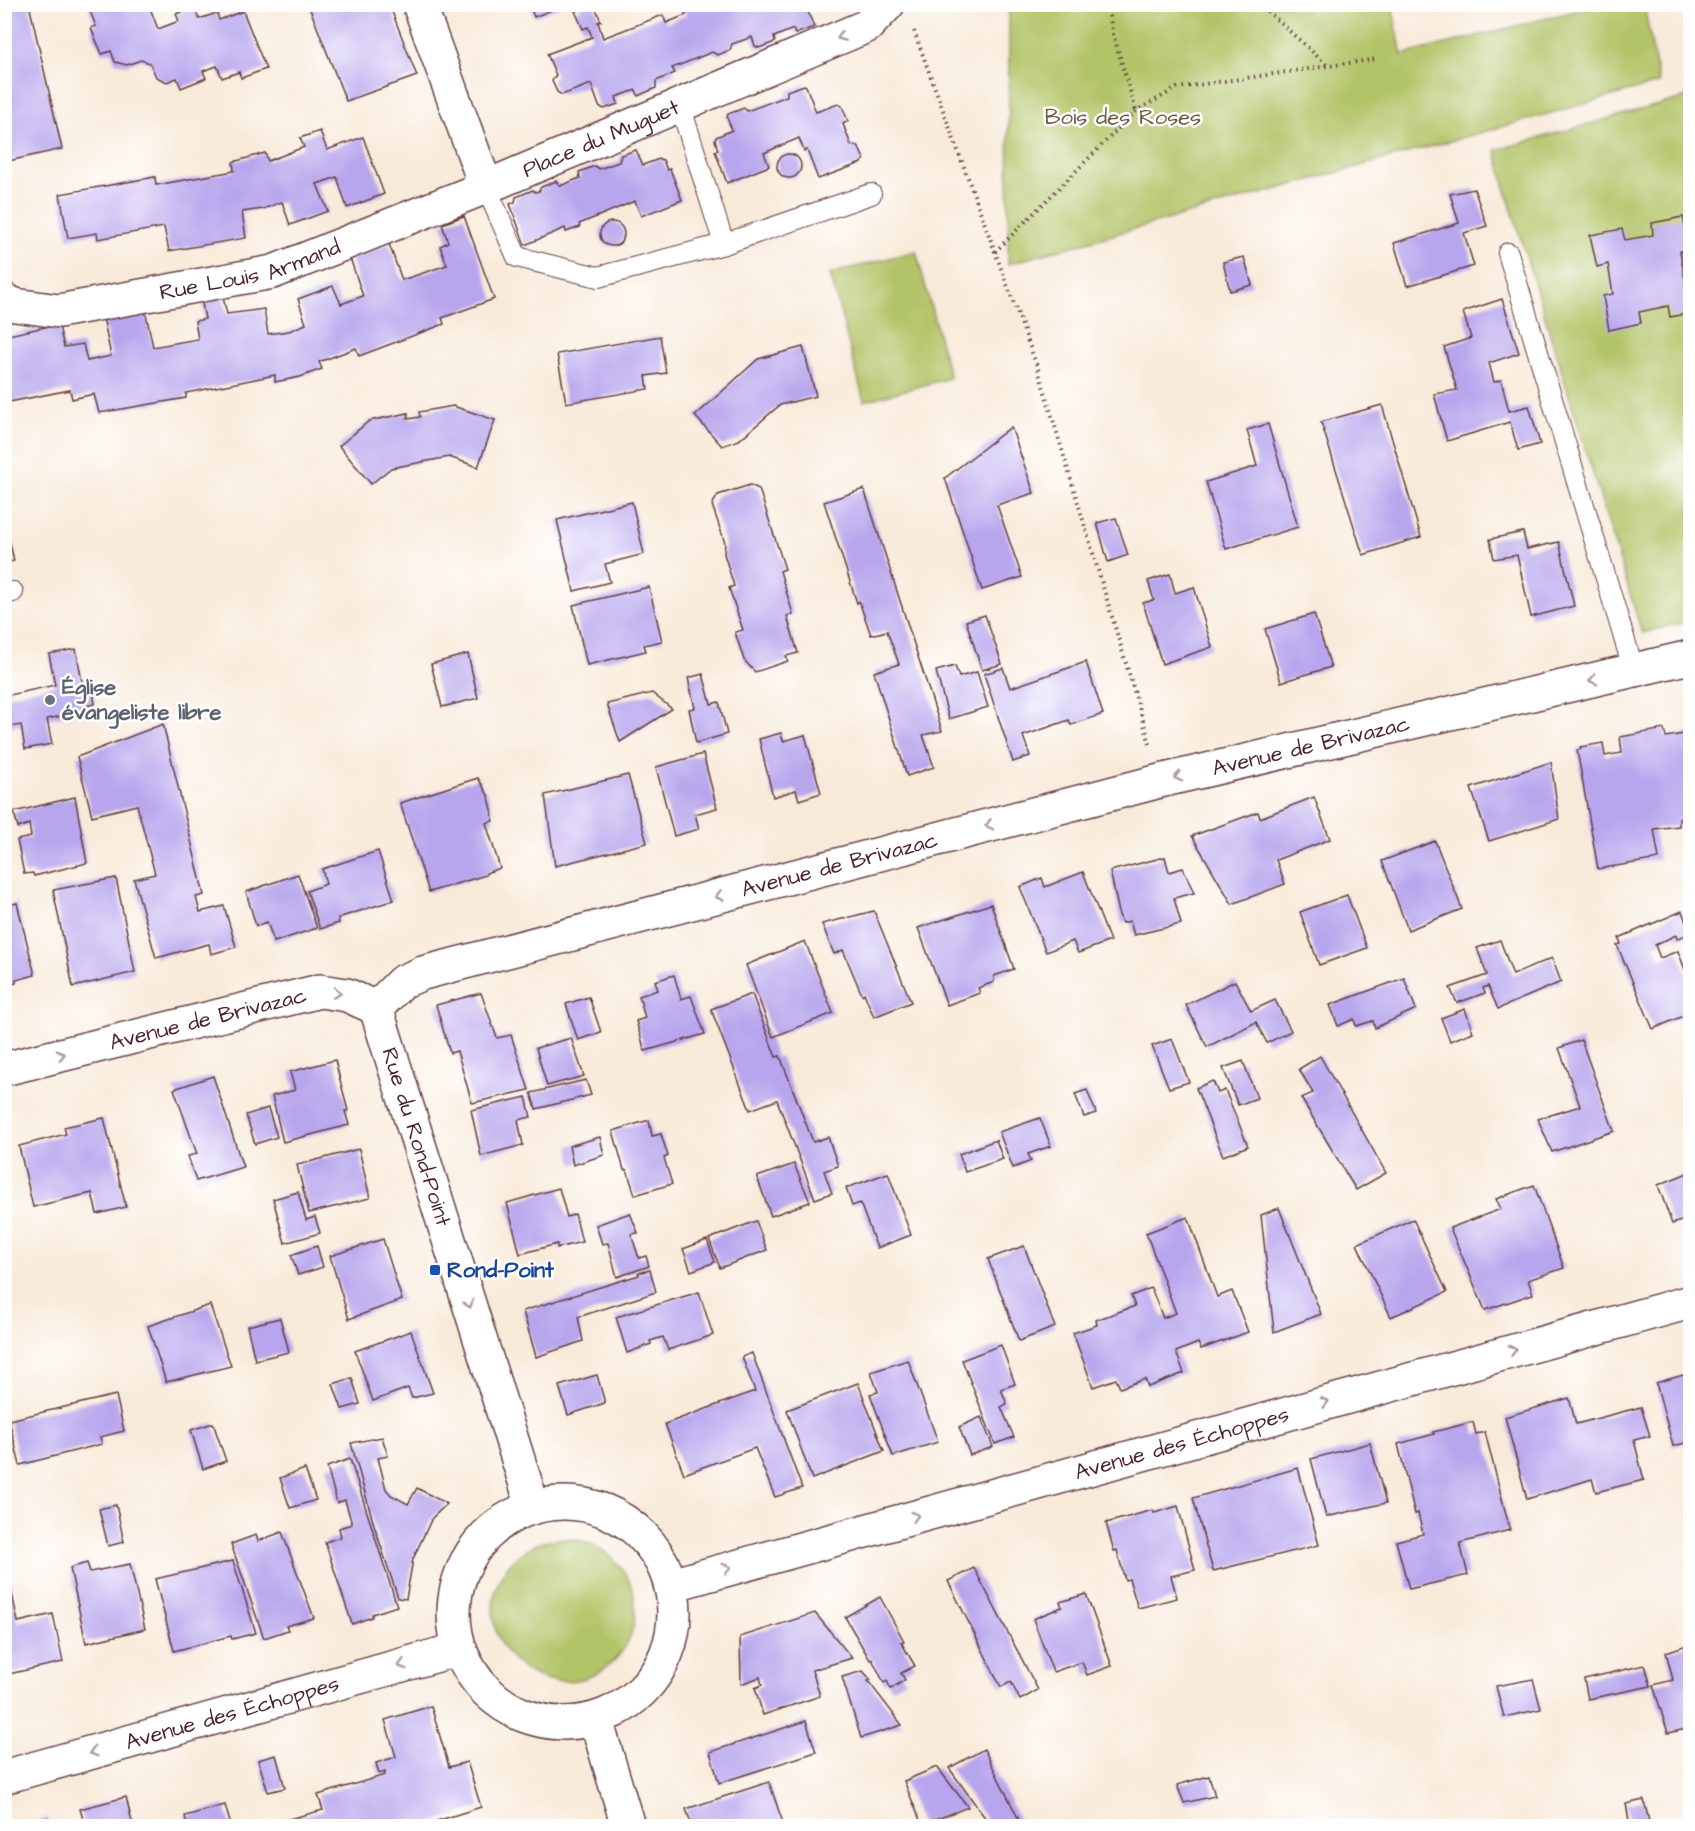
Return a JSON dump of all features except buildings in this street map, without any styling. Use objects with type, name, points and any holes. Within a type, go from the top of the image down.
[{"type":"street","points":[[419,4],[486,187]]},
{"type":"street","name":"Place du Muguet","points":[[486,187],[898,13]]},
{"type":"street","name":"Rue Louis Armand","points":[[4,300],[15,305],[59,311],[273,272],[486,187]]},
{"type":"street","name":"Avenue de Brivazac","points":[[4,1069],[320,991],[347,995],[376,1008],[402,982],[423,973],[1160,781],[1690,657]]},
{"type":"street","name":"Rue du Rond-Point","points":[[376,1008],[533,1507]]},
{"type":"street","name":"Avenue des Échoppes","points":[[671,1584],[1690,1302]]},
{"type":"street","points":[[568,1503],[602,1510],[633,1527],[656,1552],[671,1584],[674,1618],[667,1652],[651,1682],[626,1705],[596,1720],[562,1724],[529,1719],[498,1703],[474,1679],[459,1649],[453,1614],[459,1578],[475,1547],[501,1522],[533,1507],[568,1503]]},
{"type":"street","name":"Avenue des Échoppes","points":[[4,1777],[459,1649]]},
{"type":"street","points":[[596,1720],[628,1827]]},
{"type":"lane","points":[[680,105],[724,244]]},
{"type":"lane","points":[[486,187],[517,257],[598,277],[724,244],[871,194]]},
{"type":"lane","points":[[1508,253],[1634,671]]},
{"type":"path","points":[[1107,4],[1113,34],[1136,111]]},
{"type":"path","points":[[1263,7],[1328,66]]},
{"type":"path","points":[[898,13],[914,31],[1038,369],[1160,781]]},
{"type":"path","points":[[994,252],[1136,111],[1177,88],[1377,59]]},
{"type":"green space","name":"Bois des Roses","points":[[1009,5],[1392,5],[1402,55],[1599,5],[1644,5],[1659,83],[1008,264]]},
{"type":"green space","points":[[1690,96],[1690,621],[1642,633],[1504,184],[1496,150]]},
{"type":"green space","points":[[916,251],[950,378],[864,401],[830,274]]},
{"type":"green space","points":[[564,1539],[591,1544],[614,1560],[630,1583],[635,1610],[630,1637],[614,1660],[591,1676],[564,1681],[537,1676],[514,1660],[498,1637],[493,1610],[498,1583],[514,1560],[537,1544]]},
{"type":"place","name":"Église évangeliste libre","points":[[50,700]]},
{"type":"place","name":"Rond-Point","points":[[435,1270]]}]
